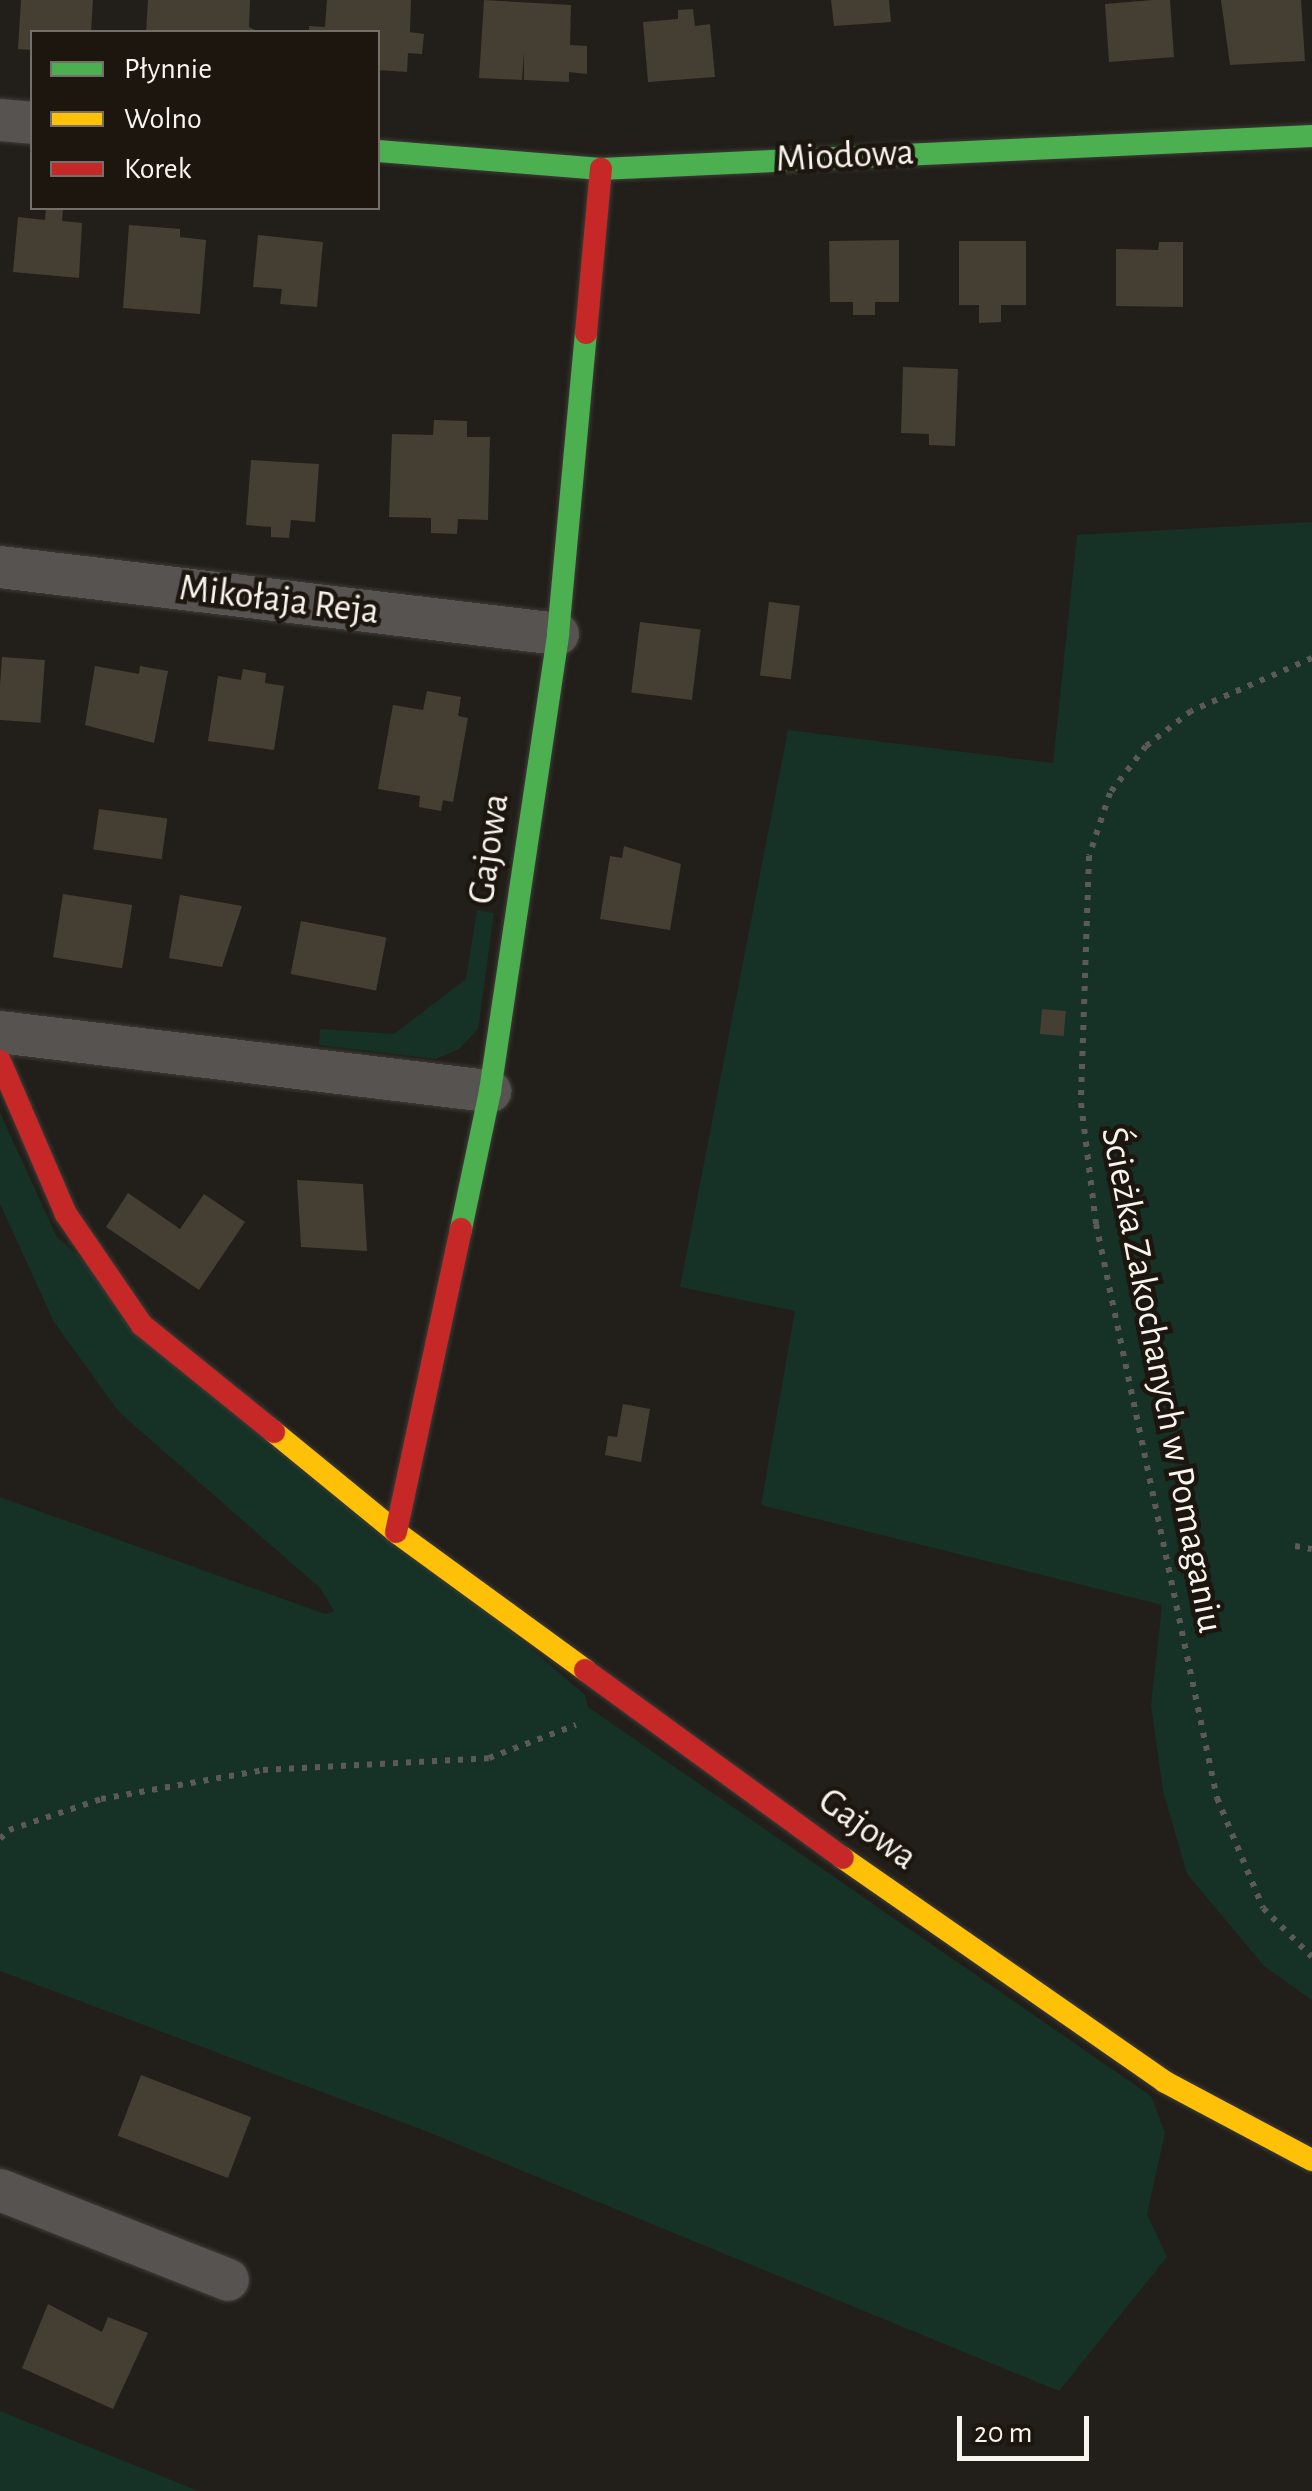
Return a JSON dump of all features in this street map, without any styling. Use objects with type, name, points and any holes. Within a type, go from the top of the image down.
[{"type":"street","points":[[0,120],[30,123]]},
{"type":"street","name":"Miodowa","points":[[380,151],[601,169],[1312,136]]},
{"type":"street","name":"Gajowa","points":[[396,1532],[490,1091],[558,634],[601,169]]},
{"type":"street","name":"Mikołaja Reja","points":[[0,567],[558,634]]},
{"type":"street","points":[[0,1032],[490,1091]]},
{"type":"street","name":"Gajowa","points":[[0,1060],[66,1214],[142,1325],[396,1532],[1094,2036],[1165,2082],[1312,2160]]},
{"type":"street","points":[[0,2190],[228,2280]]},
{"type":"path","name":"Ścieżka Zakochanych w Pomaganiu","points":[[1312,658],[1191,710],[1146,746],[1110,793],[1089,856],[1081,1076],[1096,1224],[1217,1798],[1262,1908],[1312,1957]]},
{"type":"path","points":[[1295,1546],[1312,1549]]},
{"type":"path","points":[[0,1839],[9,1830],[102,1799],[264,1770],[489,1758],[634,1703]]},
{"type":"green space","points":[[1312,522],[1312,2000],[1264,1966],[1187,1874],[1163,1791],[1151,1705],[1162,1605],[761,1505],[795,1311],[680,1287],[788,730],[1053,763],[1077,535]]},
{"type":"green space","points":[[477,910],[494,913],[478,1029],[459,1049],[436,1059],[319,1045],[320,1029],[394,1034],[466,979]]},
{"type":"green space","points":[[0,1113],[57,1237],[585,1695],[588,1707],[1151,2096],[1165,2133],[1147,2214],[1167,2257],[1059,2391],[418,2128],[0,1971],[0,1497],[325,1614],[334,1611],[320,1588],[119,1412],[54,1322],[0,1204]]},
{"type":"green space","points":[[0,2411],[181,2484],[199,2491],[0,2491]]},
{"type":"building","points":[[21,0],[93,0],[91,30],[30,30],[30,50],[18,49]]},
{"type":"building","points":[[148,0],[250,0],[249,27],[255,30],[146,30]]},
{"type":"building","points":[[327,0],[411,0],[410,32],[424,34],[422,54],[408,53],[407,72],[380,70],[380,30],[309,30],[309,26],[325,27]]},
{"type":"building","points":[[484,0],[571,5],[570,45],[587,46],[587,74],[569,72],[569,82],[524,80],[524,52],[522,80],[479,78]]},
{"type":"building","points":[[831,0],[889,0],[891,22],[834,26]]},
{"type":"building","points":[[1170,0],[1174,57],[1109,62],[1105,4]]},
{"type":"building","points":[[1221,0],[1301,0],[1305,61],[1230,65]]},
{"type":"building","points":[[693,9],[695,26],[710,24],[715,77],[648,82],[643,22],[678,19],[678,10]]},
{"type":"building","points":[[46,210],[63,210],[62,221],[82,223],[79,278],[13,272],[18,217],[45,220]]},
{"type":"building","points":[[129,225],[180,229],[180,237],[206,240],[200,314],[123,308]]},
{"type":"building","points":[[258,235],[323,242],[317,307],[280,304],[282,289],[253,287]]},
{"type":"building","points":[[899,240],[899,302],[875,302],[875,315],[853,315],[853,302],[830,302],[829,241]]},
{"type":"building","points":[[959,241],[1026,241],[1026,305],[1001,305],[1001,322],[979,323],[979,305],[959,305]]},
{"type":"building","points":[[1159,242],[1183,242],[1183,307],[1116,306],[1116,249],[1158,250]]},
{"type":"building","points":[[903,367],[958,369],[955,446],[929,445],[929,434],[901,433]]},
{"type":"building","points":[[434,420],[467,421],[467,437],[490,437],[488,520],[458,519],[457,534],[431,533],[431,518],[389,517],[392,434],[433,435]]},
{"type":"building","points":[[251,460],[319,464],[315,522],[291,520],[289,538],[271,537],[271,527],[246,525]]},
{"type":"building","points":[[769,602],[800,606],[791,679],[760,675]]},
{"type":"building","points":[[640,622],[701,629],[692,700],[631,692]]},
{"type":"building","points":[[2,657],[45,660],[41,723],[0,720]]},
{"type":"building","points":[[95,666],[139,674],[140,666],[168,671],[154,743],[85,725]]},
{"type":"building","points":[[243,669],[266,673],[265,683],[284,686],[274,750],[208,741],[218,676],[241,680]]},
{"type":"building","points":[[427,691],[461,697],[458,716],[468,718],[453,802],[443,800],[441,811],[419,807],[420,796],[378,789],[393,705],[423,710]]},
{"type":"building","points":[[99,809],[167,819],[162,859],[93,850]]},
{"type":"building","points":[[624,846],[681,864],[670,930],[600,919],[610,856],[622,858]]},
{"type":"building","points":[[63,894],[132,905],[122,968],[53,957]]},
{"type":"building","points":[[180,895],[242,906],[222,967],[169,958]]},
{"type":"building","points":[[301,921],[386,938],[376,991],[291,974]]},
{"type":"building","points":[[1042,1009],[1066,1011],[1064,1036],[1040,1034]]},
{"type":"building","points":[[297,1180],[363,1184],[367,1251],[301,1247]]},
{"type":"building","points":[[128,1193],[180,1229],[204,1194],[245,1222],[199,1290],[106,1227]]},
{"type":"building","points":[[623,1404],[650,1409],[641,1462],[605,1455],[608,1436],[617,1437]]},
{"type":"building","points":[[141,2075],[251,2117],[228,2178],[118,2136]]},
{"type":"building","points":[[48,2304],[102,2332],[108,2317],[148,2333],[113,2409],[22,2368]]},
{"type":"traffic: fast","points":[[380,151],[601,169],[1312,136]]},
{"type":"traffic: fast","points":[[461,1229],[490,1091],[558,634],[586,333]]},
{"type":"traffic: slow","points":[[274,1432],[396,1532],[585,1670]]},
{"type":"traffic: slow","points":[[843,1858],[1165,2082],[1312,2160]]},
{"type":"traffic: jam","points":[[586,333],[601,169]]},
{"type":"traffic: jam","points":[[0,1061],[66,1214],[142,1325],[274,1432]]},
{"type":"traffic: jam","points":[[396,1532],[461,1229]]},
{"type":"traffic: jam","points":[[585,1670],[843,1858]]}]
